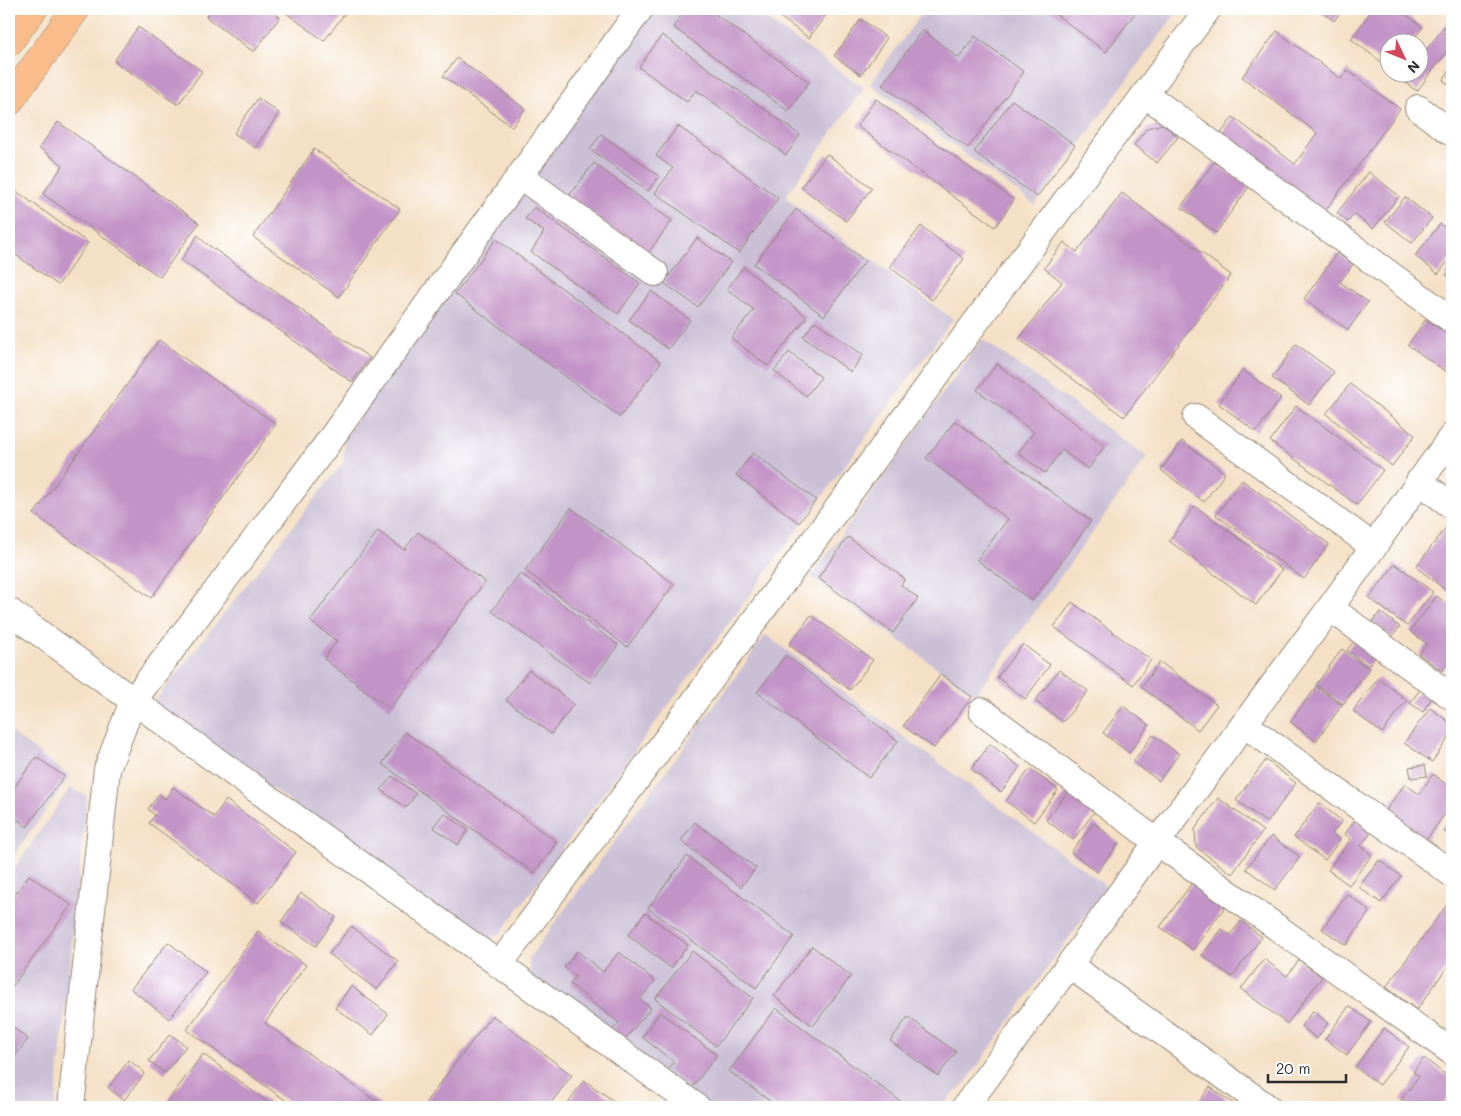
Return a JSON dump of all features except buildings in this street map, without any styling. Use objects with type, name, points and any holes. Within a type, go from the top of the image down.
[{"type":"main road","points":[[9,42],[33,9]]},
{"type":"main road","points":[[9,102],[76,9]]},
{"type":"street","points":[[91,1107],[72,1098],[107,769],[133,701],[324,448],[640,9]]},
{"type":"street","points":[[499,965],[1208,9]]},
{"type":"street","points":[[1145,94],[1452,320]]},
{"type":"street","points":[[1418,108],[1452,133]]},
{"type":"street","points":[[520,176],[655,273]]},
{"type":"street","points":[[1196,417],[1374,546]]},
{"type":"street","points":[[965,1107],[1330,608],[1452,436]]},
{"type":"street","points":[[1419,481],[1452,506]]},
{"type":"street","points":[[1330,608],[1452,697]]},
{"type":"street","points":[[9,611],[697,1107]]},
{"type":"street","points":[[982,711],[1157,842],[1452,1052]]},
{"type":"street","points":[[1244,724],[1452,874]]},
{"type":"street","points":[[1069,965],[1266,1107]]},
{"type":"shaded area","points":[[652,9],[752,9],[864,88],[785,197],[953,319],[499,935],[482,942],[154,702],[343,463],[345,437]]},
{"type":"shaded area","points":[[925,9],[1179,9],[1035,205],[870,84]]},
{"type":"shaded area","points":[[982,339],[1147,457],[975,695],[811,577]]},
{"type":"shaded area","points":[[766,635],[1106,886],[966,1082],[951,1096],[943,1107],[709,1107],[530,978],[529,958]]},
{"type":"shaded area","points":[[9,731],[70,776],[9,862]]},
{"type":"shaded area","points":[[70,788],[87,796],[55,1107],[9,1107],[9,876]]}]
